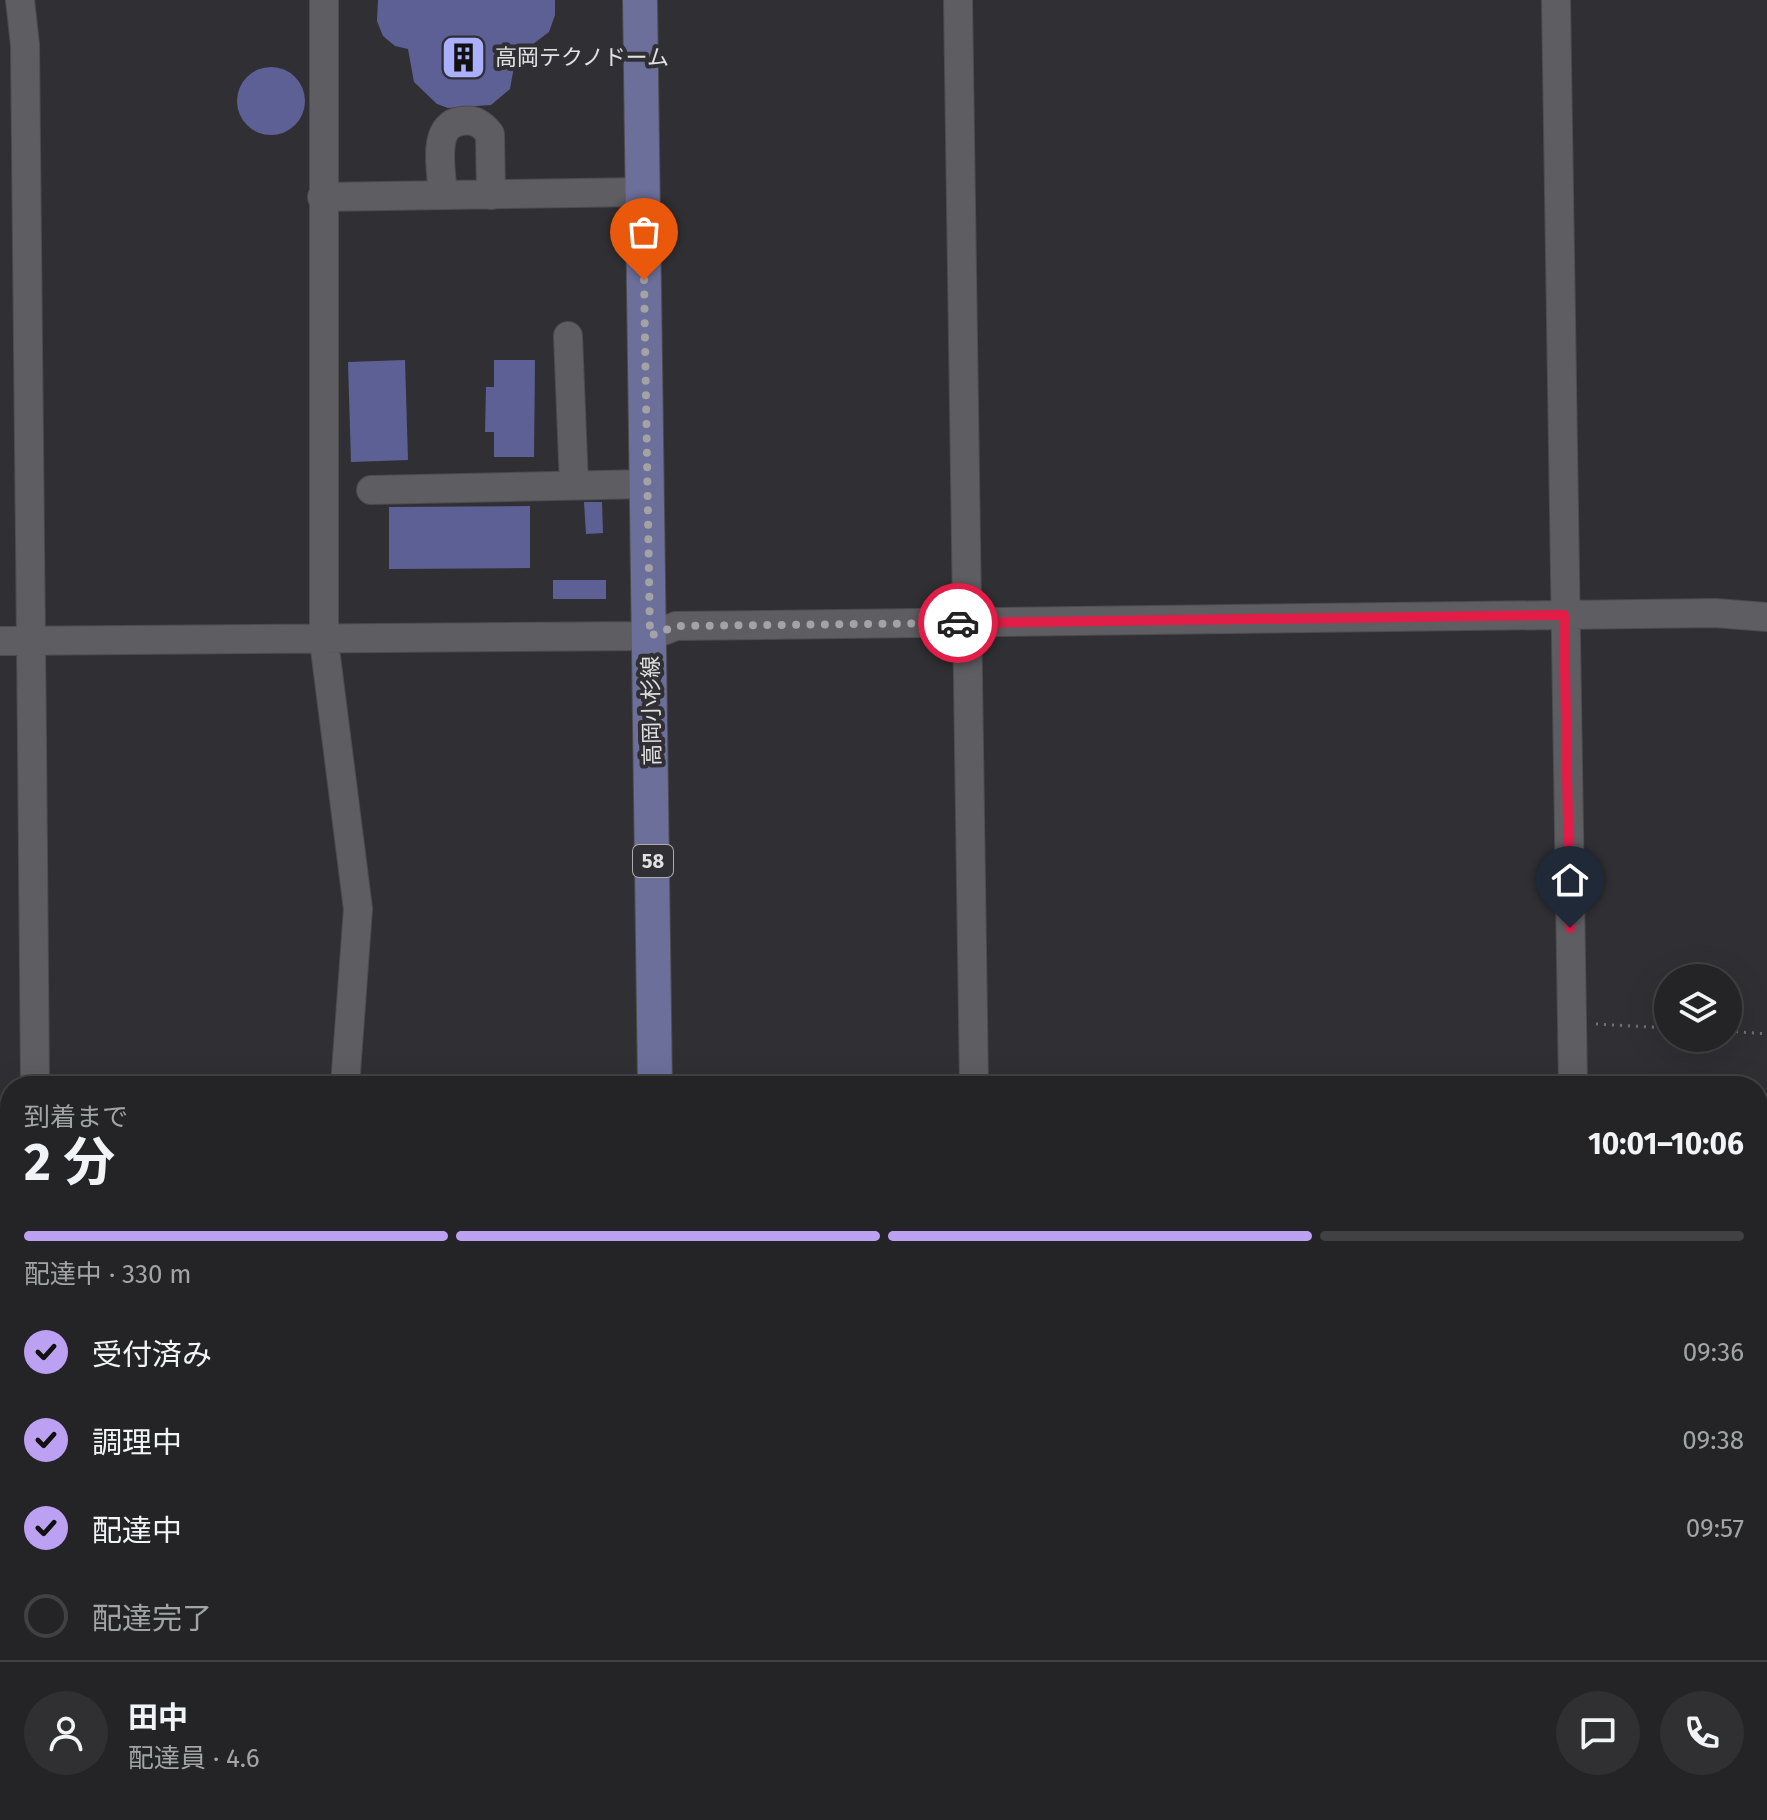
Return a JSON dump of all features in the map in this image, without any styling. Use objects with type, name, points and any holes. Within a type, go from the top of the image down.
[{"type":"main road","name":"高岡小杉線","points":[[640,0],[655,1076]]},
{"type":"street","points":[[0,2],[14,0]]},
{"type":"street","points":[[20,0],[25,61],[35,1076]]},
{"type":"street","points":[[324,0],[324,641],[358,909],[346,1076]]},
{"type":"street","points":[[958,0],[974,1076]]},
{"type":"street","points":[[1556,0],[1573,1076]]},
{"type":"street","points":[[443,195],[441,137],[446,127],[463,120],[482,125],[490,134],[491,195]]},
{"type":"street","points":[[322,197],[642,192]]},
{"type":"street","points":[[568,336],[574,485]]},
{"type":"street","points":[[371,490],[647,484]]},
{"type":"street","points":[[0,641],[324,641],[650,636],[676,626],[1715,613],[1767,617]]},
{"type":"path","points":[[1572,1023],[1654,1027]]},
{"type":"path","points":[[1742,1032],[1767,1034]]},
{"type":"building","name":"高岡テクノドーム","points":[[378,0],[555,0],[555,15],[549,32],[533,44],[518,44],[510,89],[491,105],[448,108],[437,104],[414,82],[408,49],[395,46],[383,36],[377,21]]},
{"type":"building","points":[[271,67],[295,77],[305,101],[295,125],[271,135],[247,125],[237,101],[247,77]]},
{"type":"building","points":[[405,360],[408,460],[351,462],[348,362]]},
{"type":"building","points":[[494,360],[535,360],[534,457],[494,457],[494,432],[485,432],[486,387],[494,387]]},
{"type":"building","points":[[584,502],[602,502],[603,533],[586,534]]},
{"type":"building","points":[[530,506],[530,568],[389,569],[389,507]]},
{"type":"building","points":[[553,580],[606,580],[606,599],[553,599]]},
{"type":"way so far","points":[[644,280],[650,636],[676,626],[958,623]]},
{"type":"place","name":"高岡テクノドーム","points":[[464,57]]},
{"type":"route","points":[[958,623],[1564,615],[1570,928]]}]
